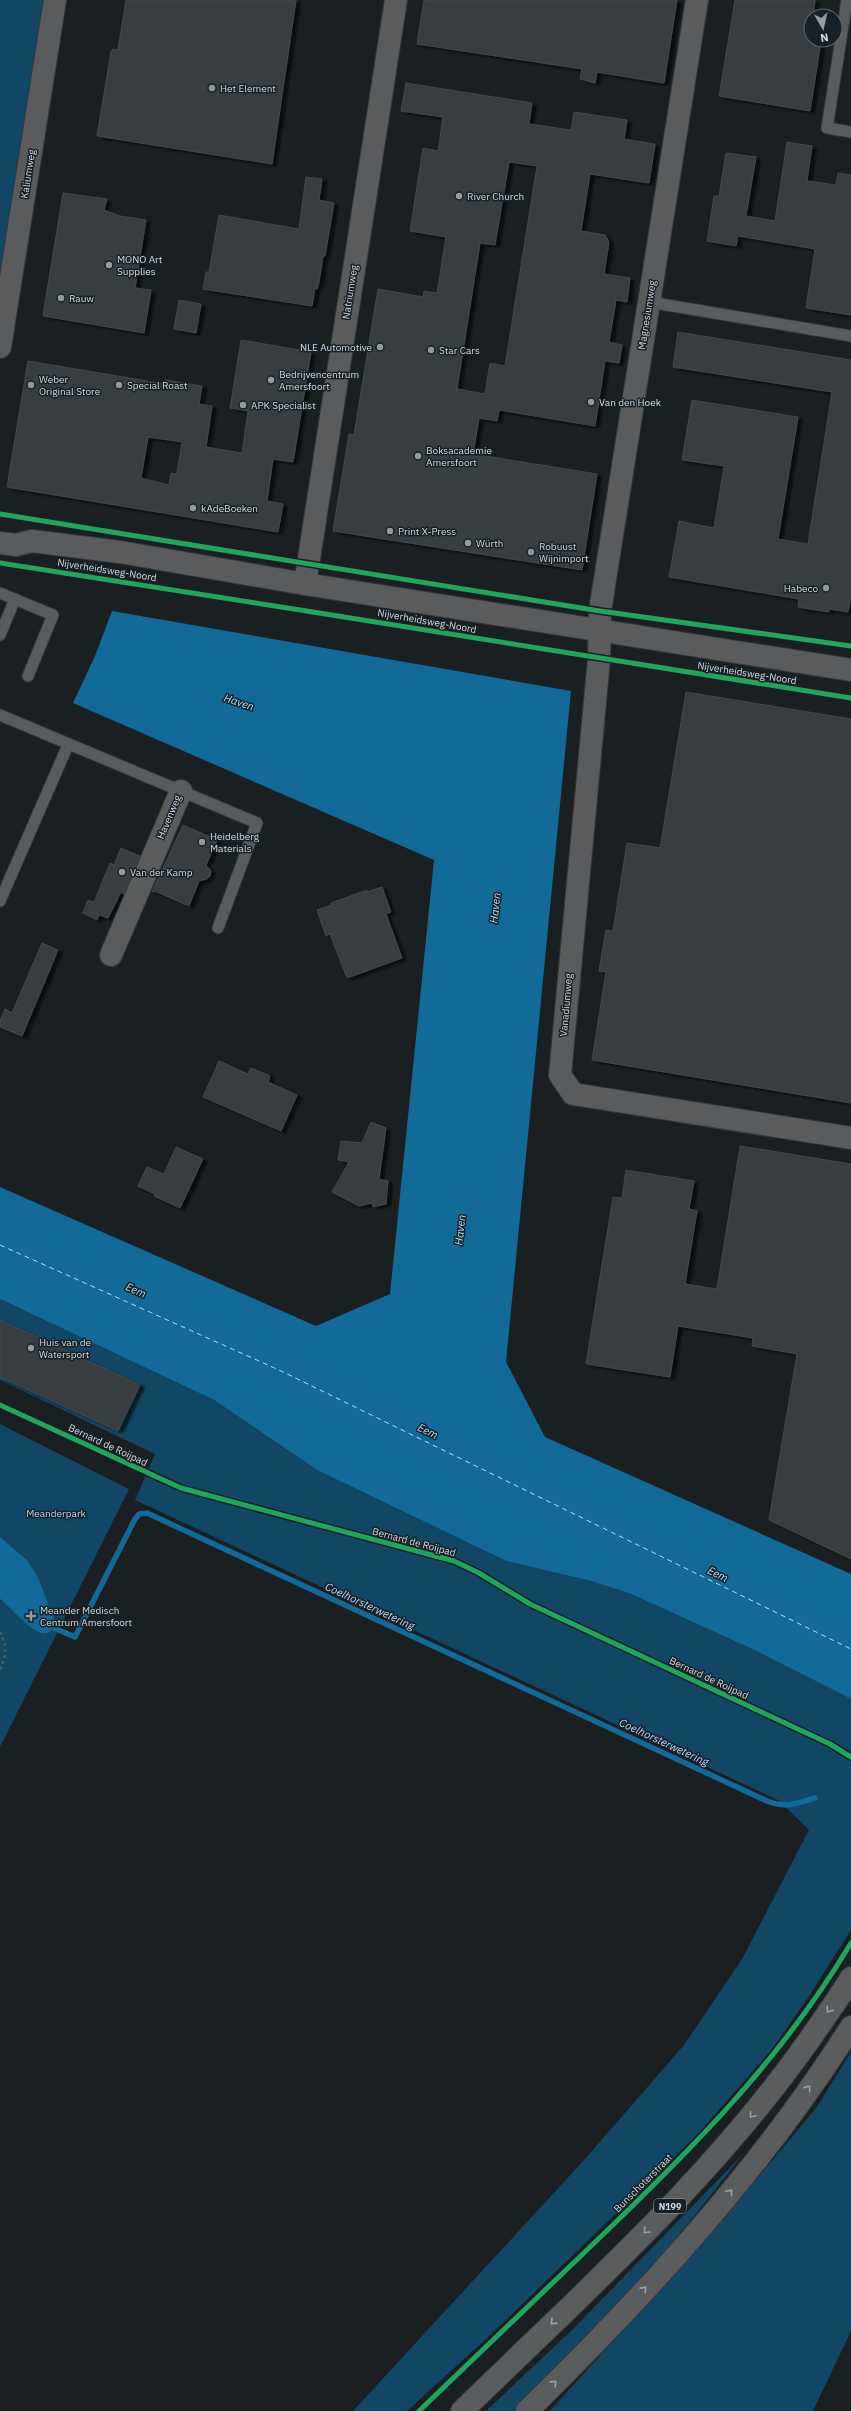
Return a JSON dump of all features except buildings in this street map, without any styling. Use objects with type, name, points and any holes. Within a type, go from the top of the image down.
[{"type":"main road","name":"N199","points":[[462,2411],[636,2241],[712,2163],[782,2078],[851,1978]]},
{"type":"main road","points":[[527,2411],[617,2319],[718,2207],[773,2138],[851,2027]]},
{"type":"street","name":"Kaliumweg","points":[[0,347],[56,0]]},
{"type":"street","name":"Natriumweg","points":[[305,584],[396,0]]},
{"type":"street","name":"Magnesiumweg","points":[[600,631],[600,611],[697,0]]},
{"type":"street","name":"Nijverheidsweg-Noord","points":[[0,528],[17,532],[32,541]]},
{"type":"street","name":"Nijverheidsweg-Noord","points":[[0,543],[16,545],[32,541],[120,552],[305,584],[851,670]]},
{"type":"street","name":"Vanadiumweg","points":[[600,631],[599,667],[560,1075],[573,1094],[851,1138]]},
{"type":"street","name":"Havenweg","points":[[111,955],[180,791]]},
{"type":"lane","points":[[846,0],[827,128],[851,132]]},
{"type":"lane","points":[[649,302],[851,336]]},
{"type":"lane","points":[[0,593],[53,615],[28,676]]},
{"type":"lane","points":[[0,635],[15,599]]},
{"type":"lane","name":"Havenweg","points":[[0,715],[180,791]]},
{"type":"lane","points":[[0,901],[68,745]]},
{"type":"lane","points":[[180,791],[257,823],[218,928]]},
{"type":"path","points":[[0,1632],[3,1638],[5,1660],[0,1670]]},
{"type":"green space","points":[[0,0],[49,0],[0,312]]},
{"type":"green space","points":[[0,1299],[214,1400],[317,1470],[506,1561],[591,1581],[631,1594],[752,1649],[851,1699],[851,1930],[808,1998],[772,2049],[698,2134],[486,2339],[407,2411],[353,2411],[585,2159],[684,2045],[742,1959],[809,1830],[778,1800],[135,1500],[155,1454],[0,1380]]},
{"type":"green space","name":"Meanderpark","points":[[0,1424],[129,1489],[0,1747],[0,1599],[48,1633],[57,1626],[37,1575],[27,1560],[0,1537]]},
{"type":"green space","points":[[851,2052],[851,2331],[813,2411],[550,2411],[728,2213],[816,2108]]},
{"type":"green space","points":[[745,2152],[656,2264],[516,2411],[486,2411],[572,2330]]},
{"type":"water","points":[[112,611],[571,691],[506,1362],[545,1437],[851,1574],[851,1699],[752,1649],[631,1594],[591,1581],[506,1561],[317,1470],[214,1400],[0,1299],[0,1187],[316,1326],[390,1294],[434,860],[73,703],[95,656]]},
{"type":"water","points":[[0,1537],[27,1560],[37,1575],[57,1626],[51,1631],[42,1633],[29,1626],[0,1599]]},
{"type":"waterway","name":"Coelhorsterwetering","points":[[50,1623],[54,1628],[75,1637],[135,1519],[139,1514],[147,1513],[767,1801],[785,1805],[815,1798]]},
{"type":"ferry route","points":[[0,1245],[279,1370],[851,1649]]},
{"type":"cycle path","points":[[0,514],[600,611],[851,646]]},
{"type":"cycle path","points":[[0,563],[851,698]]},
{"type":"cycle path","name":"Bernard de Roijpad","points":[[0,1405],[181,1488],[454,1561],[479,1573],[530,1604],[830,1744],[851,1757]]},
{"type":"cycle path","name":"Bunschoterstraat","points":[[419,2411],[625,2213],[730,2105],[794,2028],[851,1943]]},
{"type":"place","name":"Het Element","points":[[212,88]]},
{"type":"place","name":"River Church","points":[[459,196]]},
{"type":"place","name":"MONO Art Supplies","points":[[109,265]]},
{"type":"place","name":"Rauw","points":[[61,298]]},
{"type":"place","name":"NLE Automotive","points":[[380,347]]},
{"type":"place","name":"Star Cars","points":[[431,350]]},
{"type":"place","name":"Bedrijvencentrum Amersfoort","points":[[271,380]]},
{"type":"place","name":"Weber Original Store","points":[[31,385]]},
{"type":"place","name":"Special Roast","points":[[119,385]]},
{"type":"place","name":"Van den Hoek","points":[[591,402]]},
{"type":"place","name":"APK Specialist","points":[[243,405]]},
{"type":"place","name":"Boksacademie Amersfoort","points":[[418,456]]},
{"type":"place","name":"kAdeBoeken","points":[[193,508]]},
{"type":"place","name":"Print X-Press","points":[[390,531]]},
{"type":"place","name":"Würth","points":[[468,543]]},
{"type":"place","name":"Robuust Wijnimport","points":[[531,552]]},
{"type":"place","name":"Habeco","points":[[826,588]]},
{"type":"place","name":"Heidelberg Materials","points":[[202,842]]},
{"type":"place","name":"Van der Kamp","points":[[122,872]]},
{"type":"place","name":"Huis van de Watersport","points":[[31,1348]]},
{"type":"place","name":"Meander Medisch Centrum Amersfoort","points":[[31,1616]]},
{"type":"water label","name":"Haven","points":[[239,702]]},
{"type":"water label","name":"Haven","points":[[495,908]]},
{"type":"water label","name":"Haven","points":[[460,1230]]},
{"type":"water label","name":"Eem","points":[[136,1290]]},
{"type":"water label","name":"Eem","points":[[428,1431]]},
{"type":"water label","name":"Eem","points":[[718,1574]]}]
